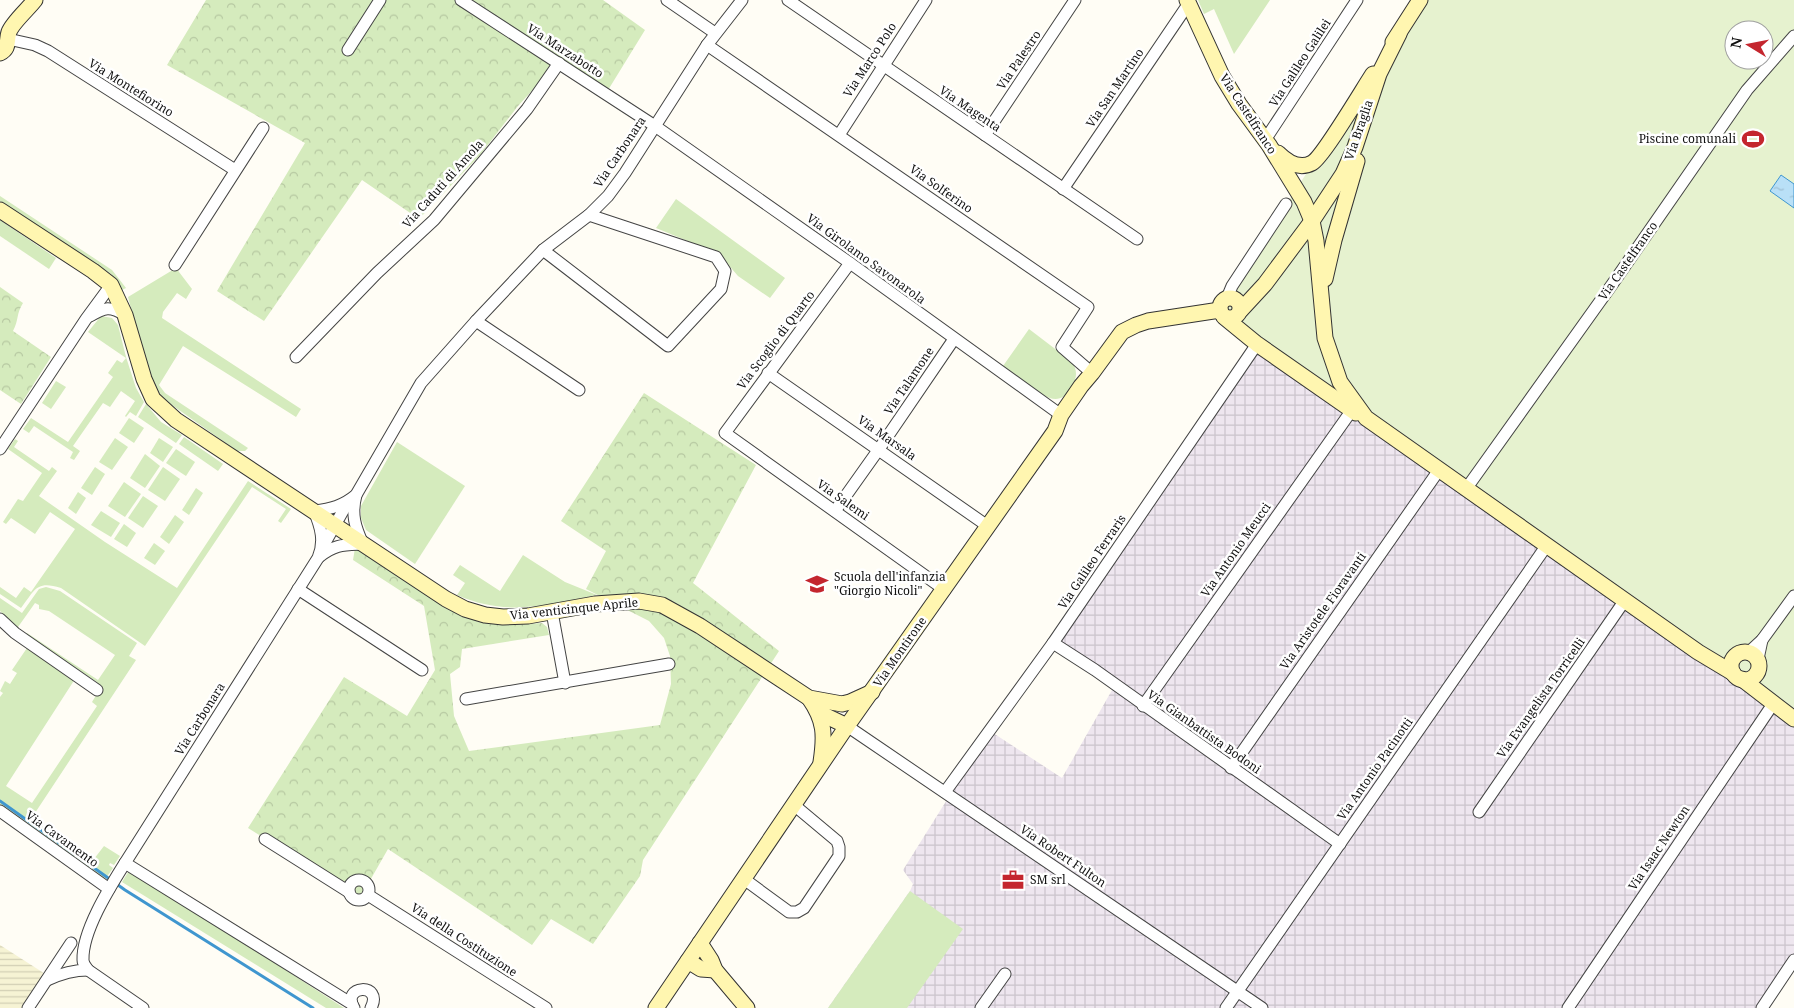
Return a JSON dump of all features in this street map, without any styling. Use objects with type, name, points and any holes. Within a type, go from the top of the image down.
[{"type":"street","points":[[2,43],[14,17],[34,0]]},
{"type":"street","points":[[348,50],[380,0]]},
{"type":"street","name":"Via Marzabotto","points":[[461,0],[655,126]]},
{"type":"street","points":[[667,0],[715,33]]},
{"type":"street","name":"Via Carbonara","points":[[88,970],[83,962],[84,946],[100,902],[338,528],[421,383],[543,250],[589,215],[608,196],[625,173],[715,33],[742,0]]},
{"type":"street","name":"Via Magenta","points":[[788,0],[1137,239]]},
{"type":"street","name":"Via Marco Polo","points":[[839,135],[926,0]]},
{"type":"street","name":"Via Palestro","points":[[985,135],[1075,0]]},
{"type":"street","name":"Via Galileo Galilei","points":[[1267,143],[1358,0]]},
{"type":"street","name":"Via Braglia","points":[[1267,143],[1286,161],[1296,166],[1312,163],[1323,151],[1420,0]]},
{"type":"street","name":"Via Castelfranco","points":[[1188,2],[1222,76],[1304,202],[1312,221],[1319,263],[1324,338],[1340,382],[1366,418]]},
{"type":"street","name":"Via San Martino","points":[[1063,189],[1188,2]]},
{"type":"street","name":"Via Castelfranco","points":[[1321,314],[1325,280],[1334,240],[1398,34]]},
{"type":"street","name":"Via Braglia","points":[[1312,221],[1343,174],[1349,161],[1378,74],[1398,34]]},
{"type":"street","name":"Via Castelfranco","points":[[1466,490],[1617,278],[1747,90],[1794,36]]},
{"type":"street","name":"Via Montefiorino","points":[[2,43],[34,45],[48,51],[236,170]]},
{"type":"street","name":"Via Solferino","points":[[707,45],[1088,307],[1062,347],[1092,373]]},
{"type":"street","name":"Via Caduti di Amola","points":[[296,357],[377,273],[434,220],[527,109],[559,63]]},
{"type":"street","name":"Via Girolamo Savonarola","points":[[655,126],[1061,415]]},
{"type":"street","points":[[175,265],[262,128]]},
{"type":"street","points":[[1229,307],[1232,286],[1286,204]]},
{"type":"street","points":[[0,210],[107,282],[86,319],[0,449]]},
{"type":"street","points":[[543,250],[668,346],[721,289],[725,271],[716,257],[589,215]]},
{"type":"street","name":"Via Montirone","points":[[656,1008],[820,766],[1055,431],[1061,415],[1080,386],[1122,332],[1148,321],[1229,307],[1279,265],[1312,221]]},
{"type":"street","name":"Via Scoglio di Quarto","points":[[725,433],[850,263]]},
{"type":"street","name":"Via venticinque Aprile","points":[[107,282],[125,316],[144,379],[153,399],[158,404],[176,420],[446,599],[465,609],[486,615],[503,617],[528,616],[595,604],[639,601],[662,605],[700,626],[814,701],[826,716],[848,726]]},
{"type":"street","name":"Via Castelfranco","points":[[1229,307],[1257,344],[1548,545],[1698,652],[1744,676],[1773,704],[1794,719]]},
{"type":"street","points":[[86,319],[103,309],[112,309],[125,316]]},
{"type":"street","points":[[476,321],[579,390]]},
{"type":"street","name":"Via Talamone","points":[[834,511],[954,339]]},
{"type":"street","name":"Via Galileo Ferraris","points":[[945,792],[1053,643],[1257,344]]},
{"type":"street","name":"Via Marsala","points":[[768,373],[989,527]]},
{"type":"street","name":"Via Antonio Meucci","points":[[1143,706],[1352,410]]},
{"type":"street","name":"Via Salemi","points":[[725,433],[944,590]]},
{"type":"street","name":"Via Aristotele Fioravanti","points":[[1231,768],[1439,470]]},
{"type":"street","points":[[352,501],[354,521],[363,544],[323,552],[321,530],[314,512],[336,508],[352,501]]},
{"type":"street","name":"Via Antonio Pacinotti","points":[[1226,1008],[1548,545]]},
{"type":"street","points":[[298,589],[422,670]]},
{"type":"street","points":[[1753,655],[1794,596]]},
{"type":"street","name":"Via Evangelista Torricelli","points":[[1479,812],[1625,600]]},
{"type":"street","points":[[552,612],[565,683]]},
{"type":"street","points":[[0,619],[15,633],[97,690]]},
{"type":"street","name":"Via Gianbattista Bodoni","points":[[1053,643],[1095,670],[1143,706],[1340,844]]},
{"type":"street","name":"Via Castelfranco","points":[[1698,652],[1734,657]]},
{"type":"street","points":[[1742,652],[1753,655],[1759,668],[1744,676],[1731,666],[1734,657],[1742,652]]},
{"type":"street","points":[[466,699],[669,664]]},
{"type":"street","name":"Via venticinque Aprile","points":[[814,701],[842,704],[872,692]]},
{"type":"street","points":[[814,701],[824,737],[820,766]]},
{"type":"street","name":"Via Isaac Newton","points":[[1571,1004],[1773,704]]},
{"type":"street","name":"Via Robert Fulton","points":[[848,726],[1262,1008]]},
{"type":"street","points":[[744,880],[789,912],[797,912],[804,908],[839,856],[837,841],[794,805]]},
{"type":"street","name":"Via Cavamento","points":[[0,811],[108,889]]},
{"type":"street","name":"Via della Costituzione","points":[[265,839],[349,892],[357,900],[361,900],[368,895],[369,886],[361,879],[352,882],[349,892]]},
{"type":"street","points":[[125,863],[353,1006]]},
{"type":"street","name":"Via della Costituzione","points":[[368,895],[546,1008]]},
{"type":"street","points":[[28,1008],[71,943]]},
{"type":"street","points":[[700,944],[715,970],[747,1008]]},
{"type":"street","points":[[1762,1008],[1794,960]]},
{"type":"street","points":[[688,961],[701,968],[715,970]]},
{"type":"street","points":[[47,980],[59,974],[88,970],[143,1008]]},
{"type":"street","points":[[981,1008],[1005,974]]},
{"type":"street","points":[[353,1006],[351,998],[354,993],[364,989],[373,996],[374,1002],[371,1008]]},
{"type":"street","points":[[1571,1004],[1583,1008]]},
{"type":"shaded area","points":[[1255,344],[1789,716],[1794,707],[1794,960],[1763,1008],[828,1008],[910,891],[913,884],[903,870],[990,731],[1062,778],[1116,683],[1051,641]]},
{"type":"shaded area","points":[[0,945],[50,977],[30,1008],[0,1008]]},
{"type":"green space","points":[[206,0],[603,0],[645,30],[605,95],[557,63],[518,106],[480,155],[419,219],[362,180],[264,321],[217,291],[305,143],[167,65]]},
{"type":"green space","points":[[1198,0],[1270,0],[1234,54],[1214,9],[1204,14]]},
{"type":"green space","points":[[1417,0],[1794,0],[1794,707],[1788,716],[1214,316]]},
{"type":"green space","points":[[0,196],[112,270],[126,288],[122,290],[111,274],[0,201]]},
{"type":"green space","points":[[676,199],[785,278],[770,298],[738,276],[719,254],[656,228]]},
{"type":"green space","points":[[0,220],[56,258],[49,269],[0,236]]},
{"type":"green space","points":[[176,268],[192,289],[186,299],[177,293],[163,312],[162,318],[301,409],[296,417],[183,346],[159,385],[165,393],[248,448],[245,451],[237,451],[162,398],[150,374],[128,297]]},
{"type":"green space","points":[[0,287],[23,303],[13,331],[51,357],[21,404],[0,390]]},
{"type":"green space","points":[[101,316],[112,318],[118,325],[136,388],[144,402],[136,416],[130,412],[126,417],[135,401],[121,391],[110,407],[103,403],[73,446],[80,451],[74,460],[70,458],[73,452],[34,426],[29,433],[23,429],[31,418],[68,442],[113,377],[108,373],[117,360],[122,363],[126,358],[88,332]]},
{"type":"green space","points":[[1029,329],[1071,361],[1075,367],[1076,377],[1074,383],[1062,398],[1057,399],[1046,396],[1003,366]]},
{"type":"green space","points":[[56,381],[66,387],[51,409],[42,403]]},
{"type":"green space","points":[[644,393],[756,465],[693,583],[779,651],[643,860],[640,876],[593,944],[551,919],[532,945],[388,849],[360,898],[248,828],[344,677],[407,716],[435,670],[424,606],[353,560],[355,548],[449,610],[479,622],[508,625],[542,623],[547,627],[549,635],[462,649],[460,667],[450,674],[454,716],[469,751],[660,725],[671,684],[670,656],[664,638],[649,621],[586,589],[606,551],[561,521]]},
{"type":"green space","points":[[146,404],[161,422],[182,435],[176,443],[138,417]]},
{"type":"green space","points":[[129,418],[144,428],[134,443],[119,433]]},
{"type":"green space","points":[[184,437],[223,464],[218,471],[179,444]]},
{"type":"green space","points":[[115,438],[128,447],[112,470],[99,462]]},
{"type":"green space","points":[[159,438],[173,447],[163,462],[150,453]]},
{"type":"green space","points":[[15,439],[18,441],[14,447],[49,471],[52,467],[57,471],[39,496],[105,542],[177,588],[248,481],[291,509],[281,523],[278,521],[286,509],[252,487],[145,646],[61,588],[46,585],[37,588],[21,608],[0,594],[0,587],[16,598],[24,587],[31,592],[75,529],[50,512],[35,534],[11,518],[6,524],[3,522],[18,499],[23,501],[42,473],[8,449]]},
{"type":"green space","points":[[397,442],[465,486],[415,564],[366,530],[361,518],[361,506]]},
{"type":"green space","points":[[176,449],[195,462],[186,476],[166,463]]},
{"type":"green space","points":[[145,454],[160,466],[145,488],[130,478]]},
{"type":"green space","points":[[95,467],[105,474],[92,495],[81,488]]},
{"type":"green space","points":[[163,467],[180,479],[165,501],[148,490]]},
{"type":"green space","points":[[124,482],[141,494],[125,517],[108,506]]},
{"type":"green space","points":[[196,488],[203,493],[189,515],[182,510]]},
{"type":"green space","points":[[78,492],[86,498],[76,514],[68,508]]},
{"type":"green space","points":[[143,496],[158,506],[143,528],[128,518]]},
{"type":"green space","points":[[101,511],[120,523],[111,537],[91,525]]},
{"type":"green space","points":[[175,515],[184,522],[169,544],[160,537]]},
{"type":"green space","points":[[124,524],[136,533],[127,547],[114,539]]},
{"type":"green space","points":[[154,543],[165,551],[155,565],[144,558]]},
{"type":"green space","points":[[523,555],[565,582],[597,595],[543,605],[510,607],[475,602],[457,595],[465,583],[453,575],[460,565],[500,591]]},
{"type":"green space","points":[[46,587],[60,591],[137,643],[129,656],[136,660],[31,819],[94,859],[104,846],[120,856],[114,865],[110,863],[109,865],[113,868],[104,881],[0,807],[0,697],[3,693],[0,691],[5,681],[10,684],[17,673],[12,670],[27,648],[75,679],[6,786],[32,803],[97,706],[92,702],[100,689],[97,682],[25,635],[27,633],[98,680],[115,655],[49,611],[39,609],[39,605],[35,603],[16,628],[0,611],[0,598],[22,613],[39,589]]},
{"type":"green space","points":[[130,869],[344,1008],[326,1008],[122,882]]},
{"type":"green space","points":[[910,891],[963,929],[907,1008],[828,1008]]},
{"type":"water","points":[[1781,175],[1794,184],[1794,208],[1770,191]]},
{"type":"waterway","points":[[0,801],[125,890],[313,1008]]},
{"type":"place","name":"Piscine comunali","points":[[1753,139]]},
{"type":"place","name":"Scuola dell'infanzia \"Giorgio Nicoli\"","points":[[817,584]]},
{"type":"place","name":"SM srl","points":[[1013,880]]}]
